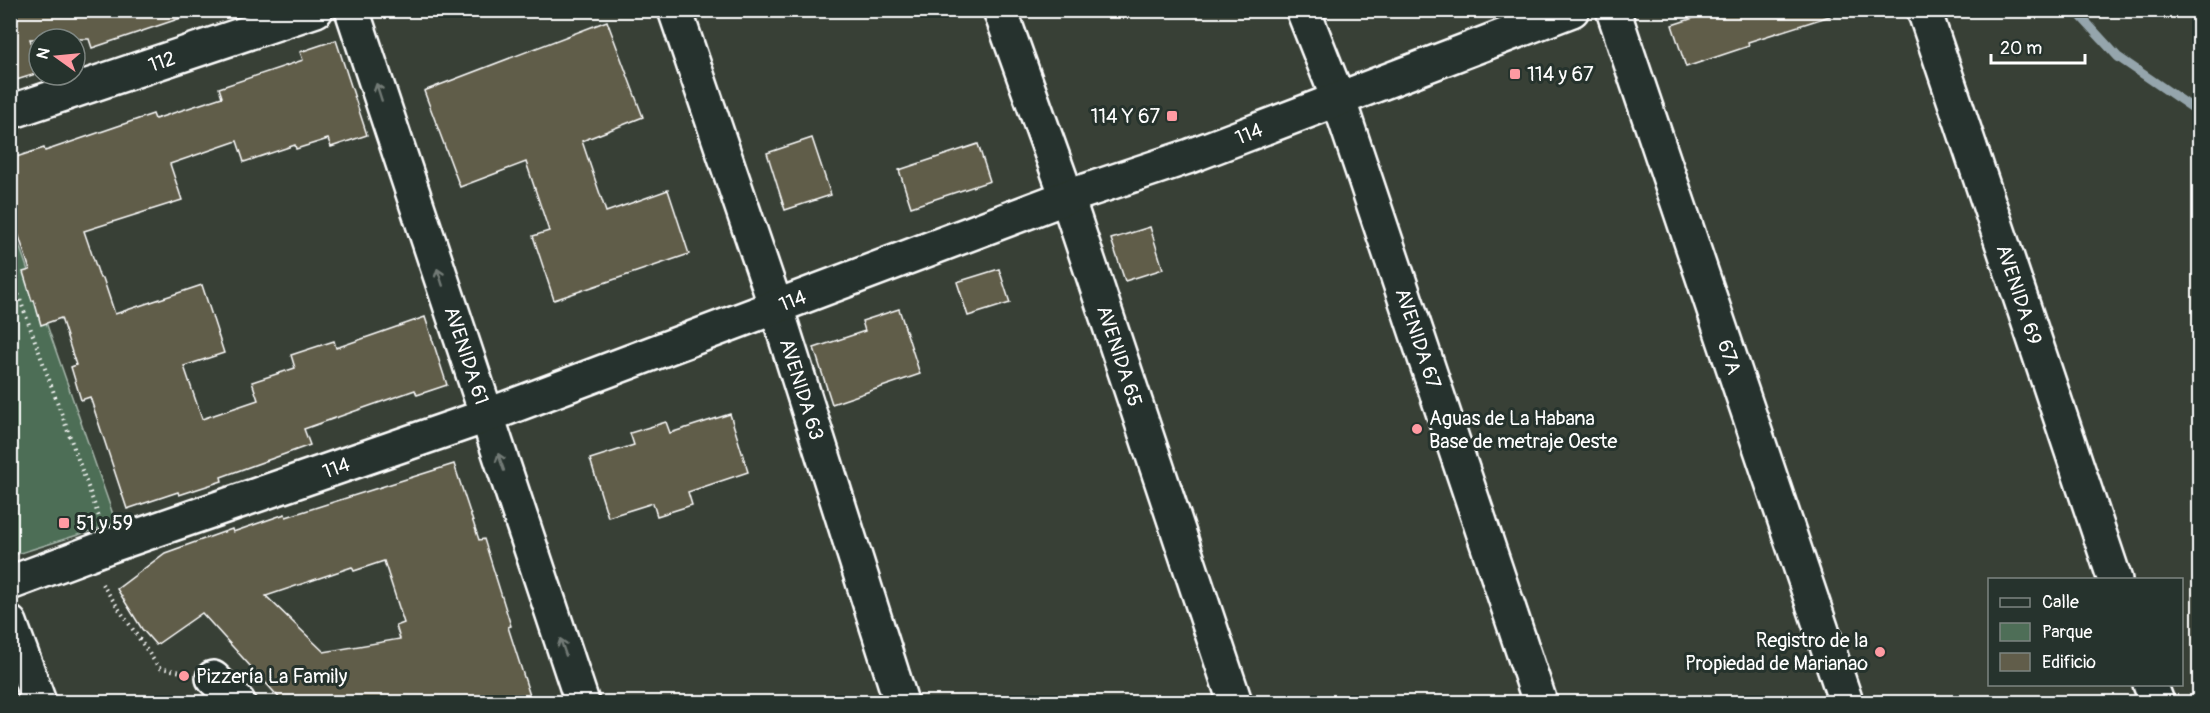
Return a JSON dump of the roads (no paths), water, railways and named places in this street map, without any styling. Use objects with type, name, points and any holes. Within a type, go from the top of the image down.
[{"type":"street","name":"112","points":[[10,112],[316,10]]},
{"type":"street","name":"AVENIDA 61","points":[[351,10],[582,702]]},
{"type":"street","name":"AVENIDA 63","points":[[675,10],[776,307],[901,702]]},
{"type":"street","name":"AVENIDA 65","points":[[1000,10],[1067,197],[1235,702]]},
{"type":"street","name":"AVENIDA 67","points":[[1303,10],[1339,101],[1540,702]]},
{"type":"street","name":"114","points":[[10,583],[486,416],[1067,197],[1190,156],[1339,101],[1572,10]]},
{"type":"street","name":"67A","points":[[1613,10],[1846,702]]},
{"type":"street","name":"AVENIDA 69","points":[[1924,10],[2115,578]]},
{"type":"street","points":[[10,623],[39,702]]},
{"type":"street","points":[[213,678],[238,702]]},
{"type":"street","points":[[2152,686],[2157,702]]},
{"type":"waterway","points":[[2075,10],[2118,57],[2200,113]]},
{"type":"place","name":"114 y 67","points":[[1515,74]]},
{"type":"place","name":"114 Y 67","points":[[1172,116]]},
{"type":"place","name":"Aguas de La Habana Base de metraje Oeste","points":[[1417,429]]},
{"type":"place","name":"51 y 59","points":[[64,523]]},
{"type":"place","name":"Registro de la Propiedad de Marianao","points":[[1880,652]]},
{"type":"place","name":"Pizzería La Family","points":[[184,676]]}]
